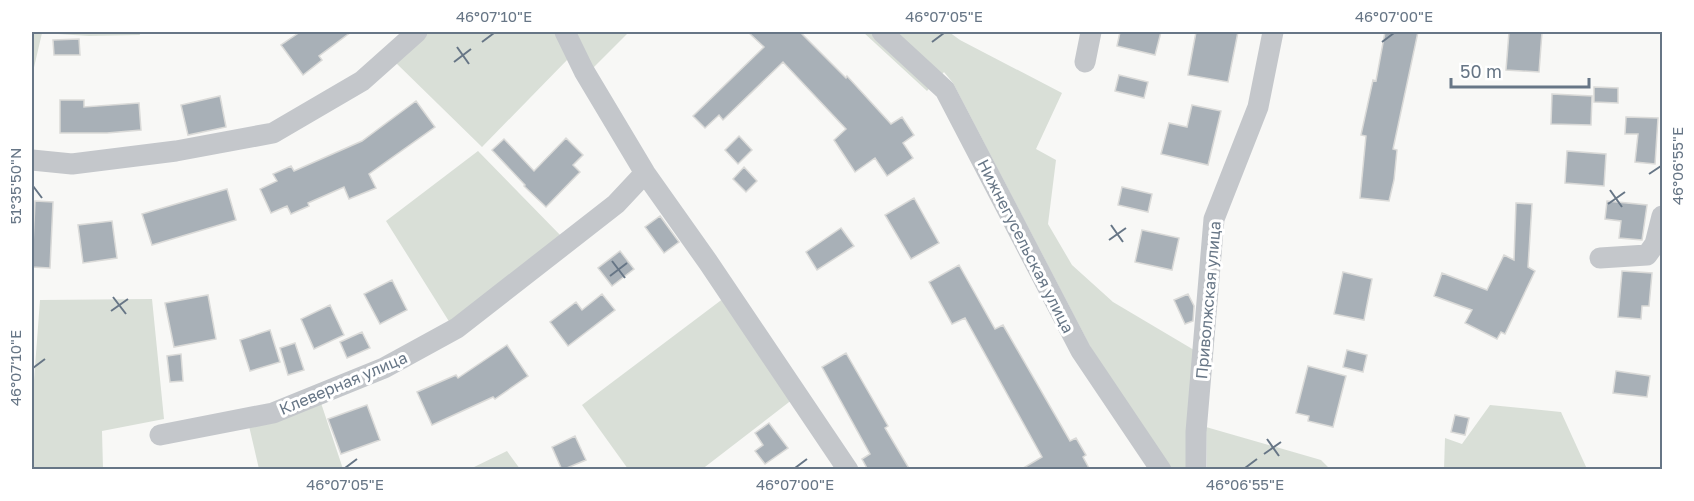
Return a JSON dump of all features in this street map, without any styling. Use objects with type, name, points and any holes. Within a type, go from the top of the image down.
[{"type":"street","points":[[32,160],[72,164],[177,152],[273,133],[362,81],[417,32]]},
{"type":"street","points":[[565,32],[584,71],[645,173],[848,470]]},
{"type":"street","name":"Нижнегусельская улица","points":[[882,32],[945,90],[1081,351],[1161,470]]},
{"type":"street","points":[[1085,62],[1091,32]]},
{"type":"street","name":"Приволжская улица","points":[[1196,470],[1196,432],[1214,219],[1258,107],[1274,32]]},
{"type":"street","name":"Клеверная улица","points":[[160,435],[273,413],[384,368],[457,328],[616,204],[645,173]]},
{"type":"street","points":[[1600,258],[1647,255],[1655,244],[1662,216]]},
{"type":"shaded area","points":[[32,32],[139,32],[140,35],[89,36],[42,33],[32,76]]},
{"type":"shaded area","points":[[427,32],[555,32],[568,59],[482,147],[395,62]]},
{"type":"shaded area","points":[[573,32],[625,32],[627,34],[592,69]]},
{"type":"shaded area","points":[[863,32],[949,32],[960,40],[1062,93],[1036,149],[1056,160],[1048,224],[1072,265],[1113,302],[1194,350],[1188,469],[1169,469],[1091,348],[953,83],[944,72],[927,91]]},
{"type":"shaded area","points":[[478,151],[563,238],[450,323],[386,221]]},
{"type":"shaded area","points":[[724,298],[793,399],[701,470],[628,469],[582,405]]},
{"type":"shaded area","points":[[152,299],[164,419],[102,431],[103,469],[32,469],[32,407],[40,300]]},
{"type":"shaded area","points":[[321,403],[343,469],[259,469],[249,426]]},
{"type":"shaded area","points":[[1490,405],[1561,412],[1587,469],[1444,469],[1445,438],[1462,444]]},
{"type":"shaded area","points":[[1206,427],[1321,460],[1330,469],[1207,469]]},
{"type":"shaded area","points":[[507,451],[520,469],[470,469]]},
{"type":"building","points":[[300,32],[351,32],[319,56],[322,60],[303,75],[281,45]]},
{"type":"building","points":[[748,32],[800,32],[846,78],[847,76],[891,124],[902,117],[914,135],[903,143],[913,158],[887,176],[875,158],[855,172],[834,140],[846,129],[783,62],[723,120],[719,115],[705,128],[693,116],[764,47]]},
{"type":"building","points":[[1120,32],[1161,32],[1155,55],[1117,46]]},
{"type":"building","points":[[1196,32],[1238,32],[1228,82],[1188,75]]},
{"type":"building","points":[[1385,32],[1418,32],[1393,149],[1397,150],[1389,201],[1360,198],[1366,136],[1361,135],[1373,80],[1376,81]]},
{"type":"building","points":[[1509,32],[1542,32],[1539,72],[1506,70]]},
{"type":"building","points":[[79,39],[80,55],[54,55],[53,40]]},
{"type":"building","points":[[1119,75],[1148,82],[1144,98],[1115,91]]},
{"type":"building","points":[[1594,87],[1618,88],[1618,103],[1594,102]]},
{"type":"building","points":[[1552,94],[1592,96],[1591,125],[1551,124]]},
{"type":"building","points":[[220,96],[226,127],[188,135],[181,105]]},
{"type":"building","points":[[60,100],[84,100],[84,107],[139,103],[141,130],[60,133]]},
{"type":"building","points":[[416,101],[435,127],[369,174],[376,188],[349,199],[344,187],[308,203],[309,206],[291,214],[287,206],[271,213],[260,189],[277,181],[273,174],[291,166],[294,171],[362,141]]},
{"type":"building","points":[[1192,105],[1221,111],[1208,165],[1161,154],[1169,123],[1187,127]]},
{"type":"building","points":[[1626,117],[1658,118],[1655,164],[1635,162],[1638,134],[1625,134]]},
{"type":"building","points":[[739,136],[752,150],[738,164],[725,150]]},
{"type":"building","points":[[566,138],[583,155],[573,165],[580,172],[546,207],[492,150],[504,139],[534,171]]},
{"type":"building","points":[[1567,151],[1606,154],[1604,186],[1565,183]]},
{"type":"building","points":[[744,167],[757,181],[746,192],[733,179]]},
{"type":"building","points":[[1122,187],[1152,194],[1148,212],[1118,205]]},
{"type":"building","points":[[227,189],[236,220],[152,245],[142,214]]},
{"type":"building","points":[[914,198],[939,243],[911,259],[885,215]]},
{"type":"building","points":[[35,201],[53,202],[50,268],[32,267]]},
{"type":"building","points":[[1607,201],[1647,205],[1642,240],[1619,238],[1621,221],[1605,219]]},
{"type":"building","points":[[1516,203],[1532,204],[1528,267],[1535,271],[1505,334],[1501,332],[1497,339],[1465,323],[1472,310],[1434,296],[1442,273],[1487,290],[1504,255],[1514,260]]},
{"type":"building","points":[[660,216],[679,242],[664,253],[645,227]]},
{"type":"building","points":[[112,221],[117,258],[83,263],[78,225]]},
{"type":"building","points":[[841,228],[854,246],[817,270],[806,252]]},
{"type":"building","points":[[1142,230],[1179,238],[1172,270],[1135,262]]},
{"type":"building","points":[[620,251],[634,269],[612,286],[598,268]]},
{"type":"building","points":[[959,265],[995,329],[1003,325],[1070,441],[1076,438],[1086,455],[1083,457],[1090,470],[1020,470],[1042,457],[965,318],[952,324],[929,282]]},
{"type":"building","points":[[1622,271],[1652,273],[1649,306],[1642,306],[1641,319],[1618,317]]},
{"type":"building","points":[[1343,272],[1372,279],[1364,320],[1334,314]]},
{"type":"building","points":[[392,280],[407,310],[380,324],[364,294]]},
{"type":"building","points":[[602,294],[615,310],[568,346],[550,322],[576,302],[582,310]]},
{"type":"building","points":[[1188,294],[1194,306],[1193,321],[1185,324],[1174,300]]},
{"type":"building","points":[[208,295],[216,339],[174,347],[165,303]]},
{"type":"building","points":[[330,305],[344,335],[314,349],[301,319]]},
{"type":"building","points":[[270,330],[280,362],[250,371],[240,340]]},
{"type":"building","points":[[362,332],[370,348],[347,358],[340,342]]},
{"type":"building","points":[[295,343],[304,370],[288,375],[280,348]]},
{"type":"building","points":[[507,345],[528,376],[495,399],[493,397],[432,425],[417,392],[456,375],[458,378]]},
{"type":"building","points":[[1347,350],[1367,355],[1363,372],[1343,367]]},
{"type":"building","points":[[846,353],[888,426],[885,428],[910,470],[868,470],[862,459],[870,454],[822,367]]},
{"type":"building","points":[[181,354],[183,381],[170,382],[167,356]]},
{"type":"building","points":[[1308,366],[1346,376],[1333,427],[1308,421],[1309,416],[1296,413]]},
{"type":"building","points":[[1616,371],[1650,376],[1647,397],[1613,393]]},
{"type":"building","points":[[367,405],[380,440],[341,454],[328,419]]},
{"type":"building","points":[[1455,415],[1469,418],[1465,435],[1451,432]]},
{"type":"building","points":[[769,423],[788,448],[765,464],[755,451],[763,445],[755,433]]},
{"type":"building","points":[[575,436],[586,460],[562,470],[552,447]]}]
